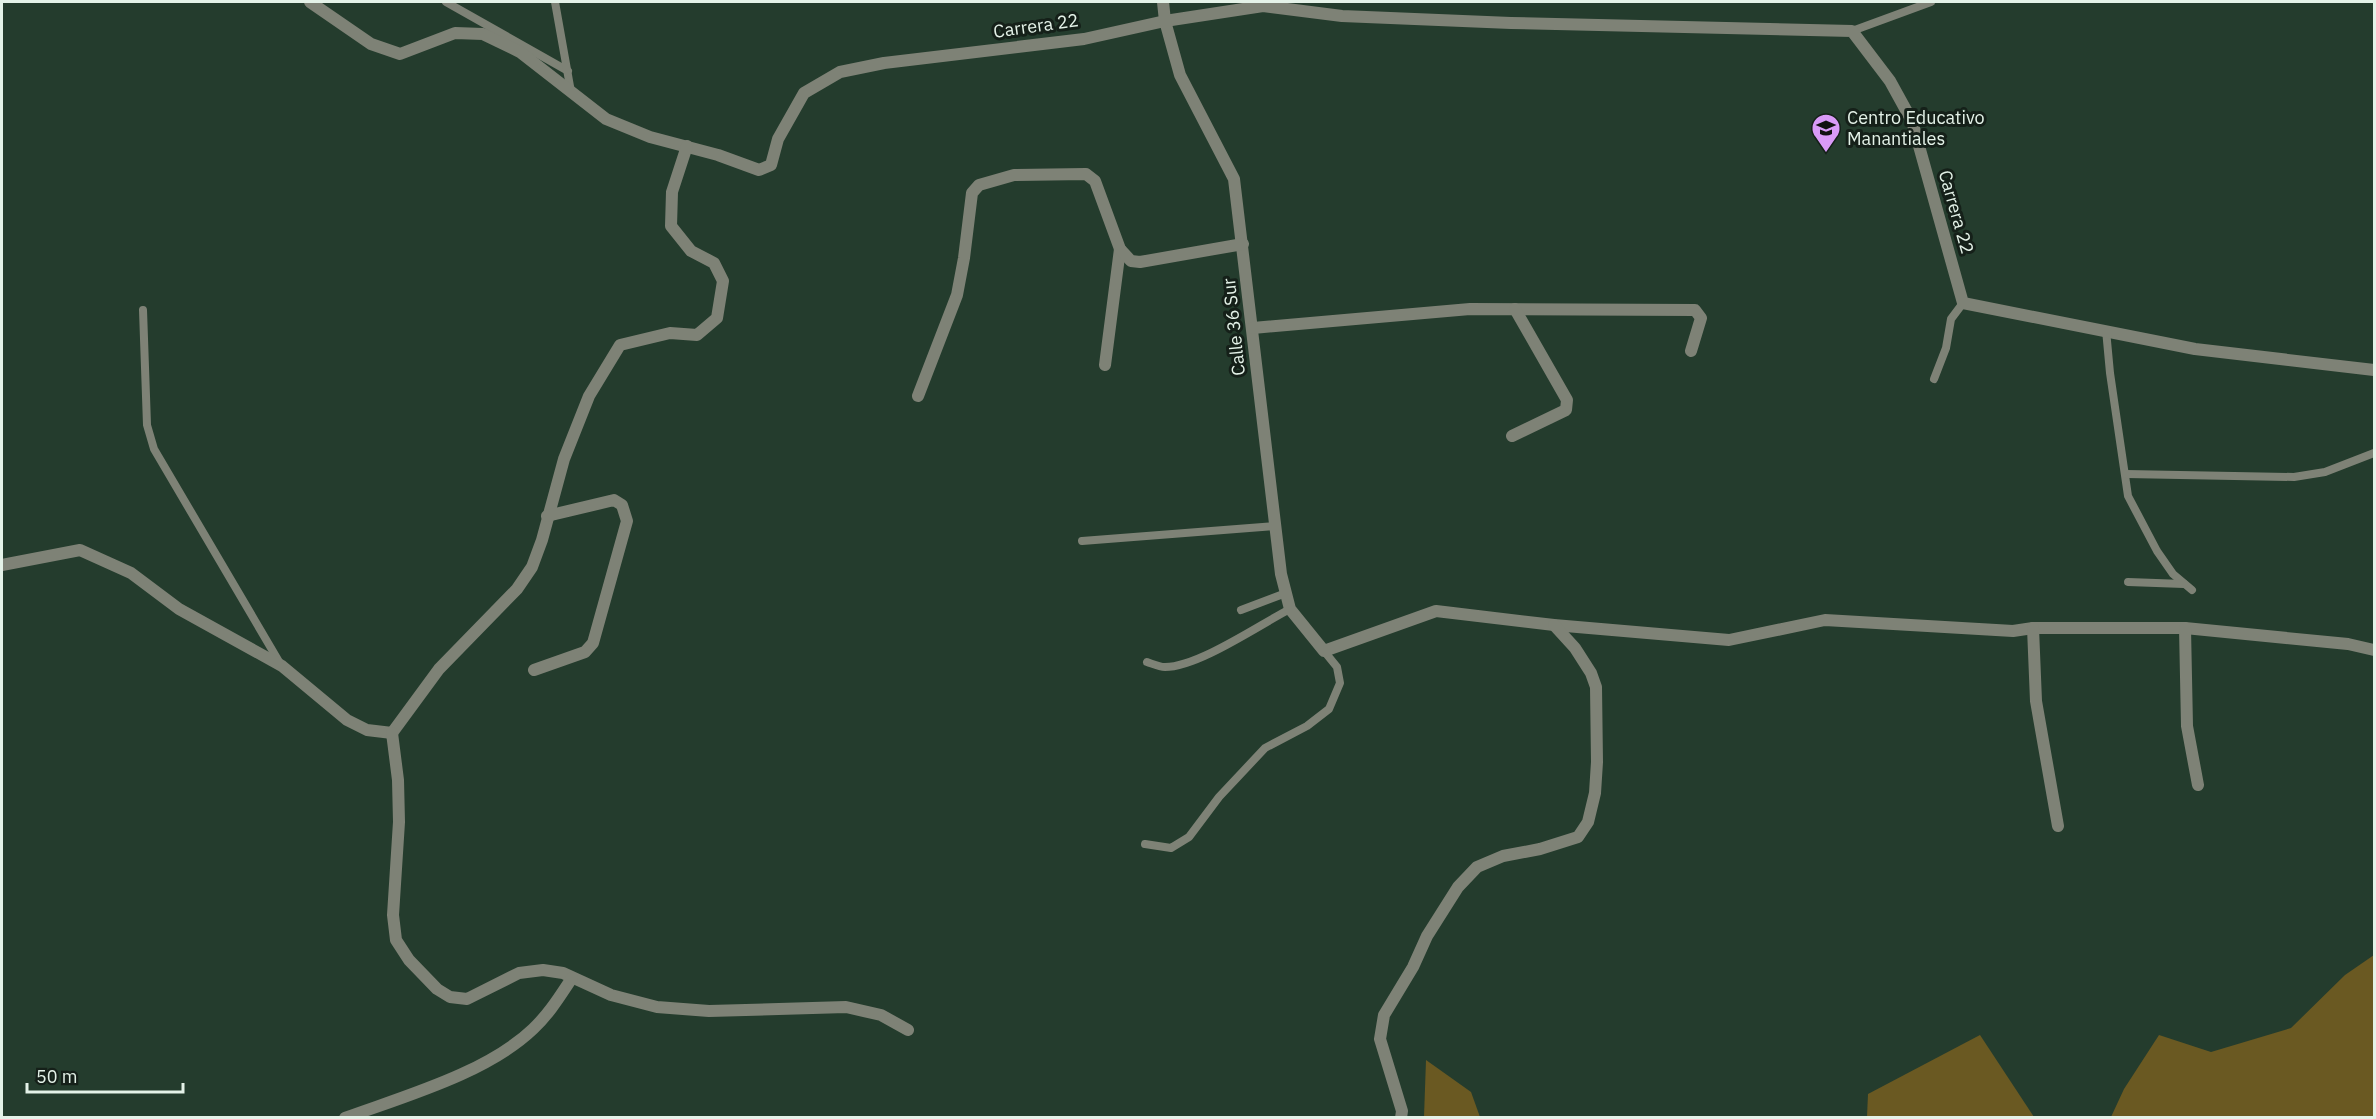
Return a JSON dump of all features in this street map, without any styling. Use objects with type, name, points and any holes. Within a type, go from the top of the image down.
[{"type":"street","name":"Carrera 22","points":[[310,2],[371,44],[400,54],[455,33],[483,34],[519,52],[606,119],[650,137],[687,146],[759,170],[771,165],[778,139],[804,93],[840,72],[884,63],[1084,39],[1166,21],[1263,6],[1342,16],[1852,31],[1890,81],[1912,121],[1963,303]]},
{"type":"street","name":"Calle 36 Sur","points":[[1163,2],[1180,75],[1234,179],[1281,574],[1290,609],[1324,651]]},
{"type":"street","points":[[687,146],[672,192],[671,226],[692,251],[714,263],[723,281],[717,318],[697,335],[670,333],[620,345],[589,396],[564,459],[542,540],[532,567],[517,589],[439,669],[392,733],[398,765],[399,822],[393,928],[402,951],[437,989],[458,999],[475,997],[519,973],[531,970],[553,971],[611,995],[657,1007],[709,1011],[846,1007],[881,1015],[908,1030]]},
{"type":"street","points":[[918,396],[957,295],[972,193],[979,185],[1014,175],[1086,174],[1095,181],[1120,249],[1131,261],[1140,262],[1243,244]]},
{"type":"street","points":[[1105,365],[1120,249]]},
{"type":"street","points":[[1963,303],[2195,349],[2374,370]]},
{"type":"street","points":[[1253,328],[1470,309],[1695,310],[1701,318],[1691,351]]},
{"type":"street","points":[[1512,436],[1566,410],[1567,400],[1515,309]]},
{"type":"street","points":[[534,670],[585,652],[593,643],[627,521],[622,504],[614,500],[547,516]]},
{"type":"street","points":[[2,565],[80,550],[131,573],[179,609],[282,666],[347,720],[368,730],[392,733]]},
{"type":"street","points":[[1324,651],[1436,611],[1554,626],[1729,640],[1825,620],[2013,631],[2033,628],[2185,628],[2348,644],[2374,650]]},
{"type":"street","points":[[1401,1118],[1402,1111],[1380,1039],[1384,1014],[1413,967],[1427,936],[1458,887],[1477,867],[1503,856],[1540,849],[1578,837],[1588,822],[1595,793],[1597,762],[1596,687],[1591,673],[1575,648],[1554,626]]},
{"type":"street","points":[[2033,628],[2036,701],[2058,826]]},
{"type":"street","points":[[2185,628],[2187,726],[2198,785]]},
{"type":"street","points":[[345,1118],[418,1091],[500,1054],[545,1017],[572,978]]},
{"type":"lane","points":[[446,2],[568,72]]},
{"type":"lane","points":[[555,2],[571,92]]},
{"type":"lane","points":[[1852,31],[1931,2]]},
{"type":"lane","points":[[1934,379],[1946,348],[1951,319],[1963,303]]},
{"type":"lane","points":[[143,310],[147,425],[154,449],[282,666]]},
{"type":"lane","points":[[2106,330],[2128,496],[2152,542],[2173,574],[2192,590]]},
{"type":"lane","points":[[2126,474],[2294,477],[2325,472],[2374,453]]},
{"type":"lane","points":[[1082,541],[1275,526]]},
{"type":"lane","points":[[2128,582],[2184,584]]},
{"type":"lane","points":[[1241,610],[1286,593]]},
{"type":"lane","points":[[1147,662],[1163,667],[1202,657],[1290,609]]},
{"type":"lane","points":[[1145,844],[1172,848],[1189,837],[1219,797],[1265,748],[1307,726],[1329,709],[1340,683],[1337,667],[1324,651]]},
{"type":"shaded area","points":[[2374,955],[2374,1117],[2111,1117],[2124,1089],[2159,1035],[2211,1052],[2291,1028],[2345,975]]},
{"type":"shaded area","points":[[1980,1035],[2034,1117],[1867,1117],[1868,1094]]},
{"type":"shaded area","points":[[1426,1060],[1471,1092],[1480,1117],[1424,1117]]},
{"type":"place","name":"Centro Educativo Manantiales","points":[[1826,154]]}]
